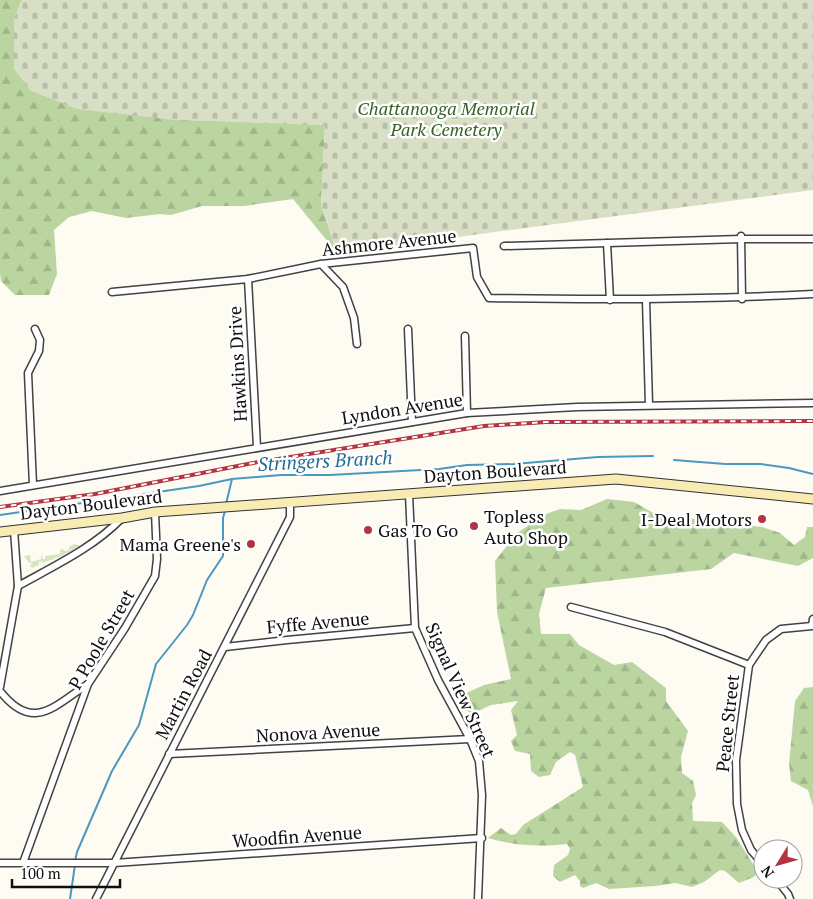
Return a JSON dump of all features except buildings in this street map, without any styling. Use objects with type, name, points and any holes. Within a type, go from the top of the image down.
[{"type":"main road","name":"Dayton Boulevard","points":[[0,532],[122,518],[155,512],[616,478],[813,499]]},
{"type":"street","points":[[741,238],[742,298]]},
{"type":"street","points":[[504,246],[741,238],[813,239]]},
{"type":"street","points":[[607,243],[610,300]]},
{"type":"street","name":"Ashmore Avenue","points":[[112,292],[248,279],[321,264],[472,248],[477,277],[488,298],[646,300],[813,294]]},
{"type":"street","points":[[321,264],[343,287],[354,318],[357,344]]},
{"type":"street","name":"Hawkins Drive","points":[[248,279],[257,447]]},
{"type":"street","points":[[646,300],[650,405]]},
{"type":"street","points":[[33,485],[28,373],[39,351],[40,340],[35,329]]},
{"type":"street","points":[[408,329],[412,422]]},
{"type":"street","points":[[465,336],[467,412]]},
{"type":"street","name":"Lyndon Avenue","points":[[0,492],[467,412],[650,405],[813,403]]},
{"type":"street","name":"Signal View Street","points":[[410,494],[415,628],[438,680],[470,739],[479,760],[482,784],[482,838],[478,899]]},
{"type":"street","name":"Martin Road","points":[[96,899],[290,517],[290,502]]},
{"type":"street","name":"P Poole Street","points":[[23,863],[88,684],[125,628],[155,576],[157,559],[155,512]]},
{"type":"street","points":[[18,586],[89,546],[109,532],[122,518]]},
{"type":"street","points":[[0,687],[18,586],[14,530]]},
{"type":"street","points":[[571,607],[665,632],[749,665]]},
{"type":"street","name":"Peace Street","points":[[753,852],[742,830],[736,804],[736,760],[749,665],[766,640],[781,629],[813,624]]},
{"type":"street","name":"Fyffe Avenue","points":[[225,647],[415,628]]},
{"type":"street","points":[[0,692],[10,705],[24,713],[37,714],[45,712],[88,684]]},
{"type":"street","name":"Nonova Avenue","points":[[168,754],[470,739]]},
{"type":"street","name":"Woodfin Avenue","points":[[0,863],[114,863],[482,838]]},
{"type":"green space","points":[[0,0],[22,0],[14,19],[279,123],[325,125],[321,205],[337,253],[293,199],[244,206],[202,206],[171,215],[160,214],[126,218],[92,211],[69,217],[54,230],[57,274],[49,295],[15,295],[1,281],[0,273]]},
{"type":"green space","name":"Chattanooga Memorial Park Cemetery","points":[[22,0],[813,0],[813,190],[337,253],[321,205],[325,125],[174,120],[77,109],[31,91],[14,69],[14,19]]},
{"type":"green space","points":[[607,499],[634,502],[655,514],[762,527],[780,533],[794,545],[805,537],[807,527],[813,527],[813,558],[798,566],[734,553],[711,569],[546,588],[539,614],[541,634],[570,634],[579,645],[614,665],[632,662],[666,688],[666,701],[688,731],[681,757],[682,773],[693,781],[696,795],[692,803],[693,821],[722,822],[736,837],[753,864],[753,877],[739,883],[725,871],[720,870],[704,882],[692,887],[675,883],[609,889],[596,883],[583,888],[580,886],[580,881],[575,875],[560,882],[553,876],[554,865],[568,855],[570,849],[567,844],[527,845],[488,838],[501,828],[511,835],[516,834],[523,825],[583,787],[575,755],[570,752],[556,762],[550,775],[539,777],[531,771],[530,754],[515,751],[511,741],[517,735],[511,710],[518,701],[491,705],[472,714],[467,710],[462,701],[462,695],[484,685],[511,679],[497,612],[495,561],[517,533],[546,514],[560,509],[581,510]]},
{"type":"green space","points":[[75,544],[80,546],[61,556],[43,563],[42,561],[39,562],[39,565],[32,568],[30,566],[32,564],[24,556],[30,555],[31,562],[41,559],[42,553],[43,559],[45,559],[45,556],[60,554],[60,550],[69,550],[69,547]]},
{"type":"green space","points":[[813,687],[813,806],[808,790],[791,781],[789,764],[795,701],[804,688]]},
{"type":"waterway","name":"Stringers Branch","points":[[0,515],[199,486],[232,479],[281,475],[330,475],[439,469],[467,465],[514,464],[598,457],[653,456]]},
{"type":"waterway","name":"Stringers Branch","points":[[674,460],[725,464],[761,464],[813,474]]},
{"type":"waterway","points":[[226,504],[232,479]]},
{"type":"waterway","points":[[75,861],[77,852],[112,771],[139,725],[156,664],[187,625],[207,580],[223,556],[223,518],[225,511]]},
{"type":"waterway","points":[[70,899],[75,865]]},
{"type":"railway","points":[[0,507],[95,494],[253,463],[484,426],[546,422],[813,421]]},
{"type":"place","name":"I-Deal Motors","points":[[762,519]]},
{"type":"place","name":"Topless Auto Shop","points":[[474,526]]},
{"type":"place","name":"Gas To Go","points":[[368,530]]},
{"type":"place","name":"Mama Greene's","points":[[251,544]]}]
